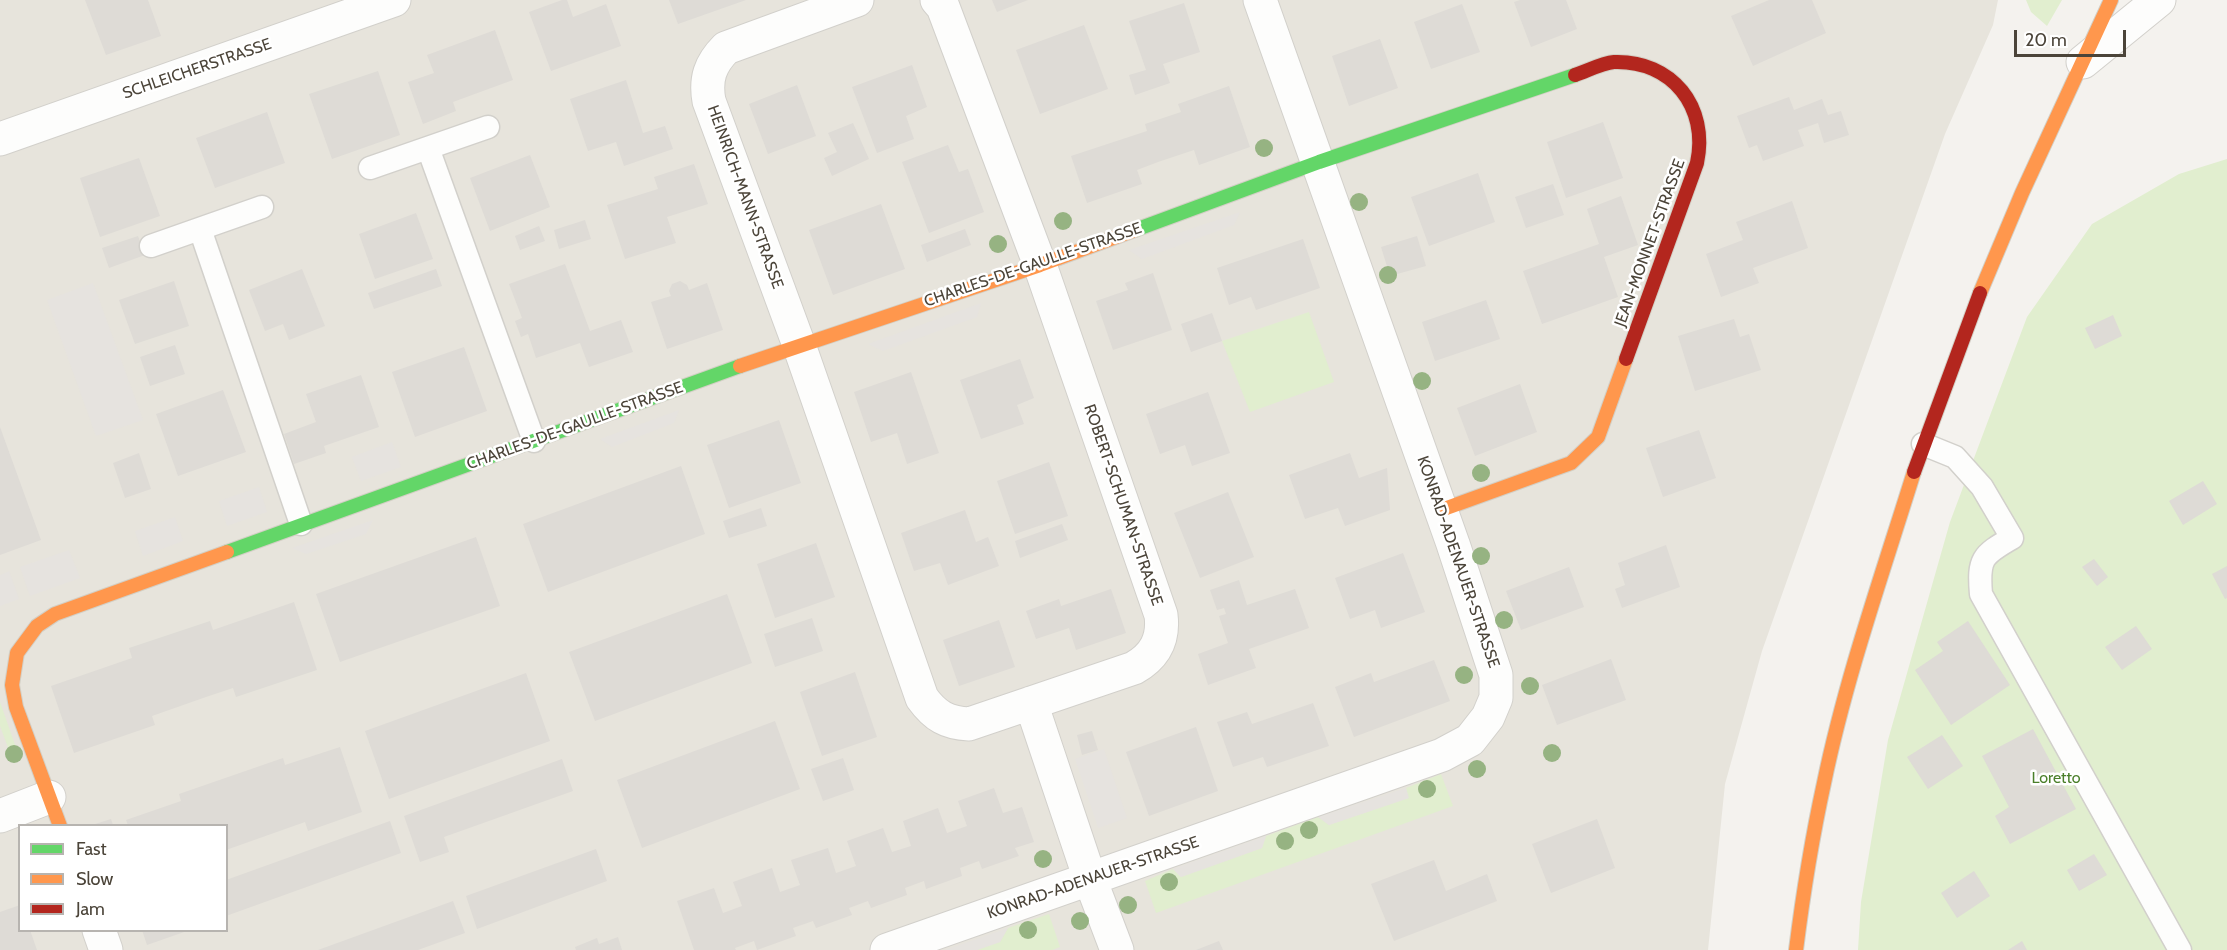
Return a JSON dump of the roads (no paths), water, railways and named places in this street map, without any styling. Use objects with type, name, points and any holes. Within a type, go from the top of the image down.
[{"type":"street","name":"SCHLEICHERSTRASSE","points":[[0,139],[394,0]]},
{"type":"street","name":"HEINRICH-MANN-STRASSE","points":[[799,345],[709,101],[706,86],[709,72],[716,59],[726,48],[857,0]]},
{"type":"street","points":[[937,0],[943,7],[1040,265]]},
{"type":"street","name":"KONRAD-ADENAUER-STRASSE","points":[[887,950],[1432,758],[1470,740],[1488,717],[1496,698],[1496,675],[1441,510],[1260,0]]},
{"type":"street","points":[[1796,950],[1805,882],[1824,782],[1850,679],[1923,444],[1986,278],[2022,193],[2111,0]]},
{"type":"street","points":[[2083,62],[2159,0]]},
{"type":"street","name":"JEAN-MONNET-STRASSE","points":[[1319,162],[1612,62],[1638,63],[1662,73],[1682,90],[1696,112],[1701,137],[1698,163],[1598,436],[1571,463],[1441,510]]},
{"type":"street","name":"CHARLES-DE-GAULLE-STRASSE","points":[[54,811],[16,707],[12,685],[17,653],[37,626],[56,614],[799,345],[1040,265],[1319,162]]},
{"type":"street","name":"ROBERT-SCHUMAN-STRASSE","points":[[799,345],[922,698],[930,710],[941,719],[955,724],[969,724],[1134,668],[1145,662],[1154,652],[1162,628],[1157,605],[1040,265]]},
{"type":"street","points":[[1031,703],[1090,879],[1117,950]]},
{"type":"street","points":[[0,816],[54,811]]},
{"type":"street","points":[[100,932],[105,950]]},
{"type":"lane","points":[[370,168],[488,127]]},
{"type":"lane","points":[[428,148],[534,441]]},
{"type":"lane","points":[[151,246],[262,207]]},
{"type":"lane","points":[[200,229],[301,524]]},
{"type":"lane","points":[[1923,444],[1955,457],[1982,487],[2012,538],[1989,551],[1979,571],[1981,594],[2180,950]]},
{"type":"park label","name":"Loretto","points":[[2056,778]]}]
